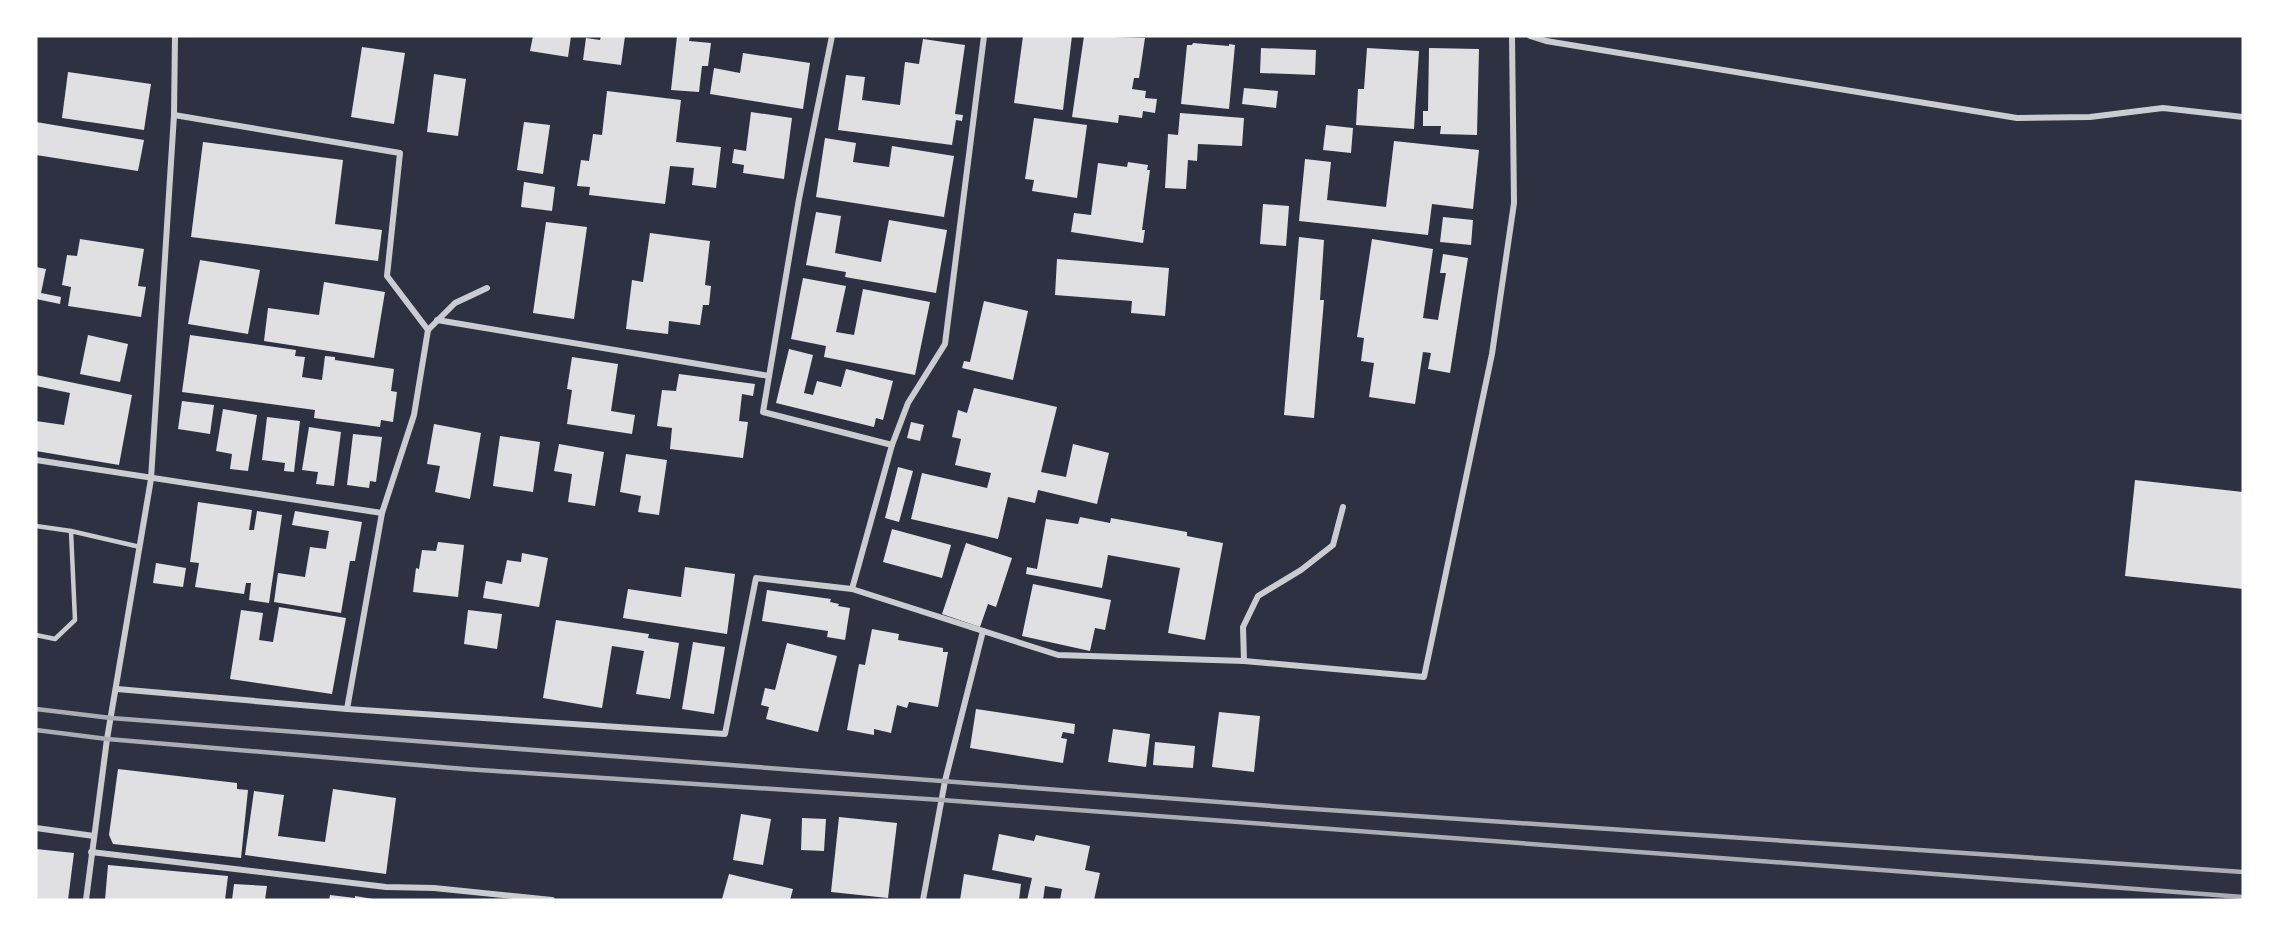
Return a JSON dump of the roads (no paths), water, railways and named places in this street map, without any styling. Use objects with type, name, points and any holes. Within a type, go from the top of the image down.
[{"type":"street","points":[[86,900],[107,739],[151,479],[174,115],[175,36]]},
{"type":"street","points":[[831,36],[799,199],[763,412],[892,445]]},
{"type":"street","points":[[852,589],[892,445],[908,403],[945,344],[984,36]]},
{"type":"street","points":[[117,689],[347,709],[725,734],[756,578],[852,589],[1058,655],[1244,661],[1424,677],[1492,354],[1514,202],[1512,36]]},
{"type":"street","points":[[1530,36],[1546,41],[2017,118],[2090,117],[2163,108],[2243,117]]},
{"type":"street","points":[[174,115],[400,153],[387,276],[428,330]]},
{"type":"street","points":[[347,709],[382,513],[414,415],[428,330],[455,303],[487,288]]},
{"type":"street","points":[[437,320],[769,376]]},
{"type":"street","points":[[36,460],[382,513]]},
{"type":"street","points":[[1244,661],[1243,627],[1258,596],[1301,570],[1333,545],[1343,507]]},
{"type":"street","points":[[923,900],[945,781],[983,631]]},
{"type":"street","points":[[36,828],[94,836]]},
{"type":"street","points":[[91,852],[386,887],[434,888],[552,900]]},
{"type":"lane","points":[[36,526],[71,531],[140,547]]},
{"type":"lane","points":[[36,635],[55,639],[75,620],[71,531]]},
{"type":"railway","points":[[36,709],[111,718],[1284,807],[2243,872]]},
{"type":"railway","points":[[36,730],[107,739],[465,769],[942,800],[2243,897]]}]
